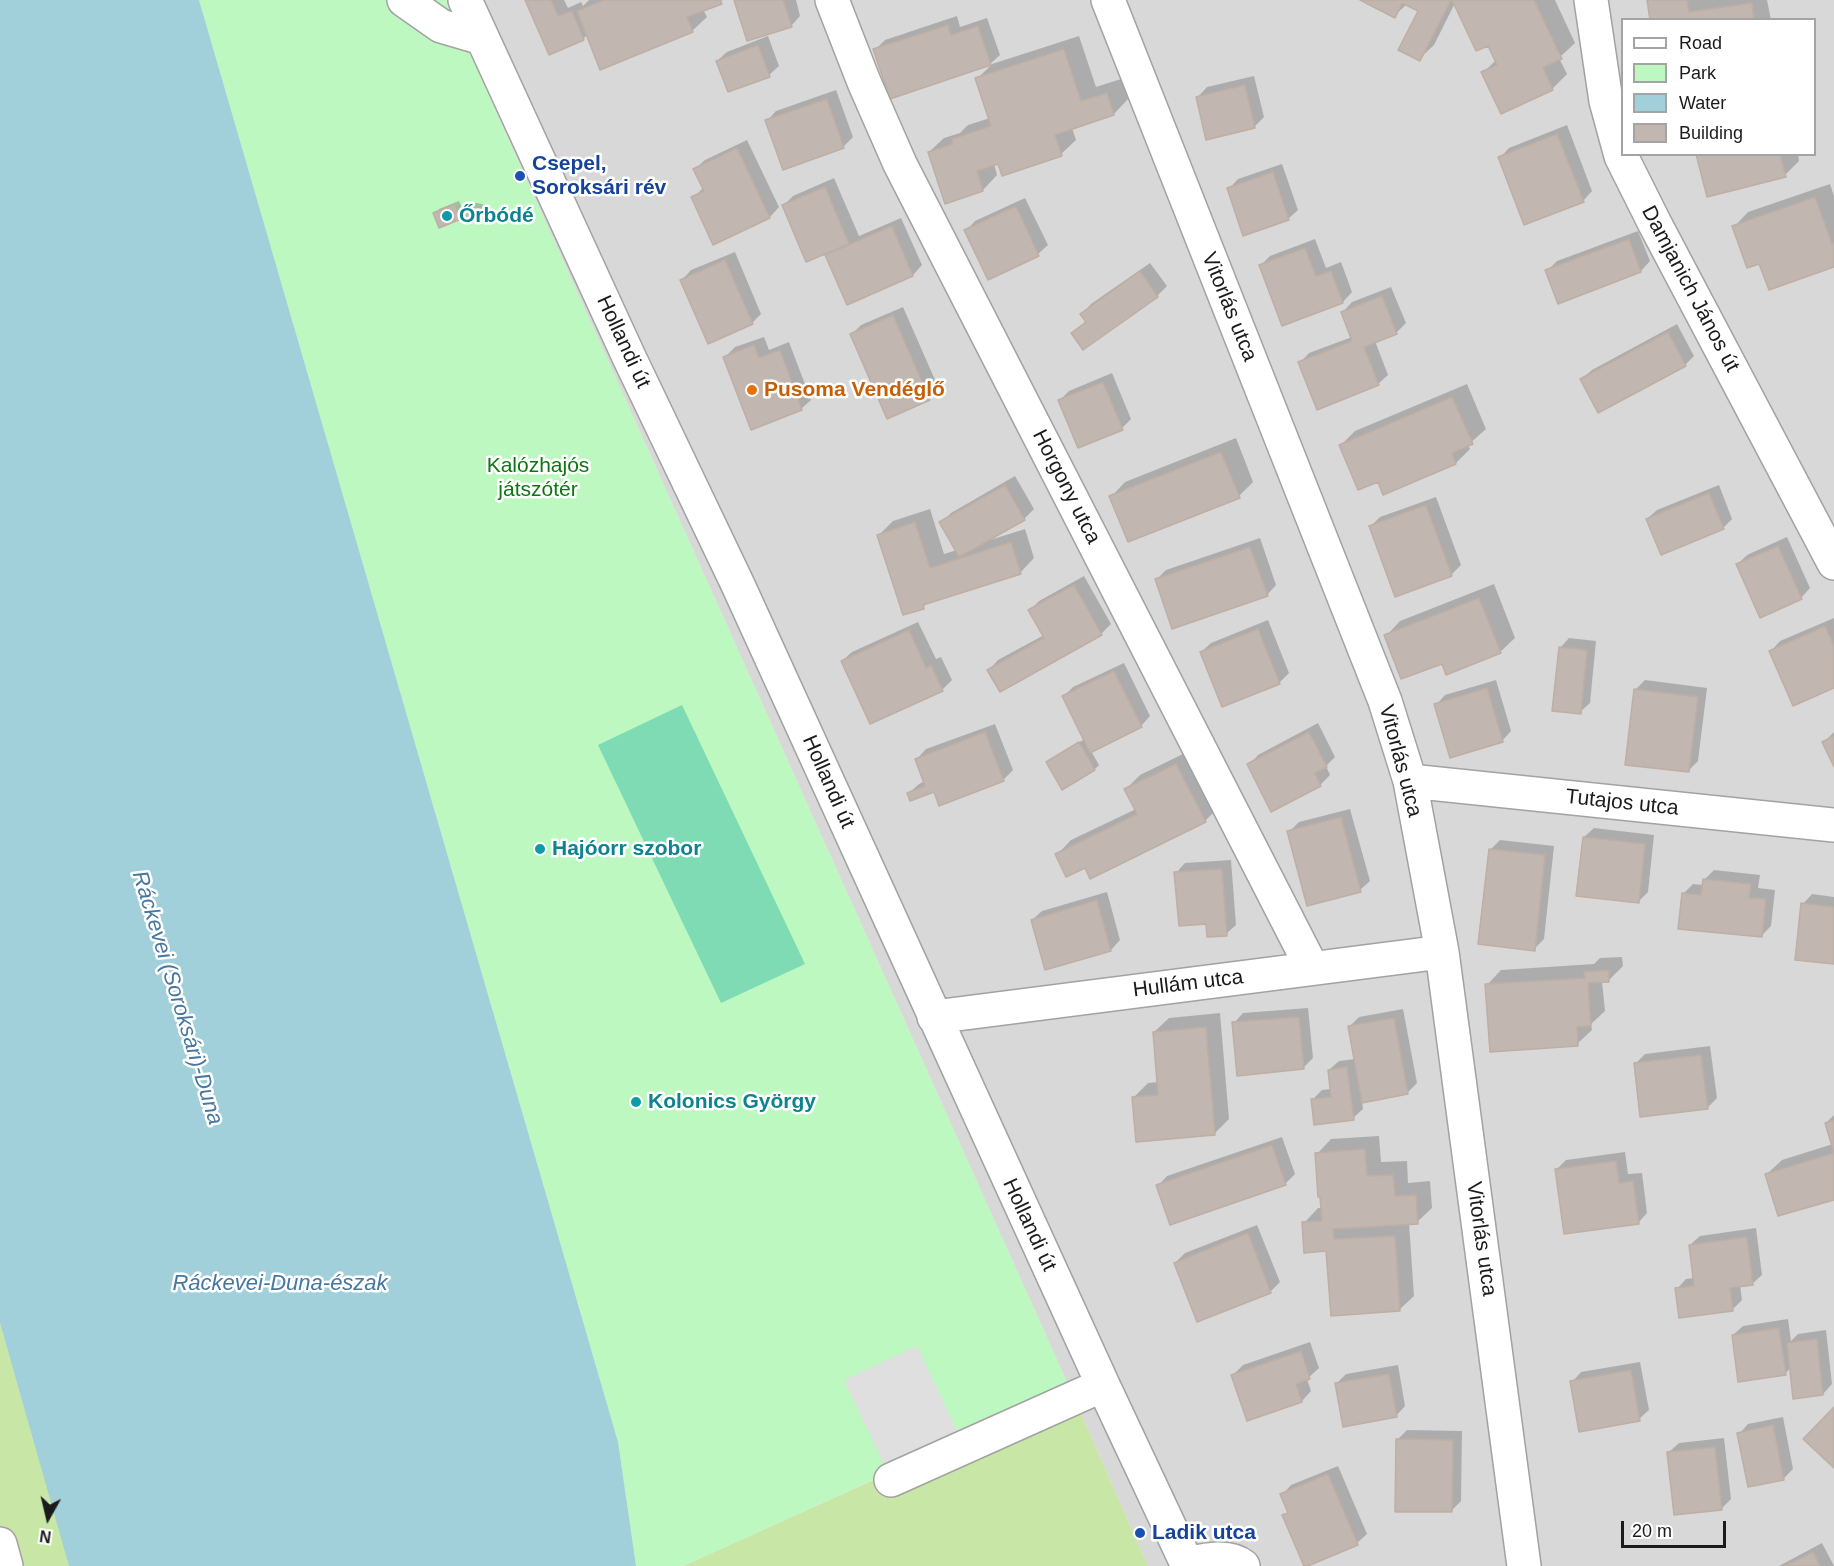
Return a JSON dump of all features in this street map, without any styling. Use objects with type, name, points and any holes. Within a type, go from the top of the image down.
[{"type":"street","points":[[404,0],[441,26],[482,38]]},
{"type":"street","name":"Hollandi út","points":[[465,0],[629,357],[738,585],[934,1017],[1188,1565]]},
{"type":"street","name":"Horgony utca","points":[[832,0],[864,82],[900,164],[1312,968]]},
{"type":"street","name":"Vitorlás utca","points":[[1107,0],[1384,701],[1410,781],[1442,952],[1524,1566]]},
{"type":"street","name":"Damjanich János út","points":[[1591,0],[1606,101],[1621,156],[1834,563]]},
{"type":"street","name":"Tutajos utca","points":[[1410,781],[1834,825]]},
{"type":"street","name":"Hullám utca","points":[[934,1017],[1442,952]]},
{"type":"street","points":[[891,1480],[1103,1385]]},
{"type":"street","points":[[0,1544],[6,1566]]},
{"type":"street","points":[[1188,1565],[1210,1559],[1237,1561],[1243,1566]]},
{"type":"shaded area","points":[[446,0],[1834,0],[1834,1566],[1148,1566]]},
{"type":"shaded area","points":[[917,1346],[961,1439],[888,1473],[844,1380]]},
{"type":"green space","name":"Kalózhajós játszótér","points":[[199,0],[446,0],[1071,1391],[961,1439],[916,1346],[888,1473],[683,1566],[636,1566],[618,1442]]},
{"type":"green space","points":[[682,705],[805,964],[721,1003],[598,745]]},
{"type":"green space","points":[[0,1323],[63,1542],[69,1566],[0,1566]]},
{"type":"green space","points":[[1071,1391],[1148,1566],[683,1566]]},
{"type":"water","name":"Ráckevei-Duna-észak","points":[[0,0],[199,0],[618,1442],[636,1566],[69,1566],[0,1323]]},
{"type":"building","points":[[525,0],[551,0],[558,16],[572,11],[584,40],[549,55]]},
{"type":"building","points":[[604,0],[720,0],[722,4],[687,17],[693,32],[600,70],[577,11]]},
{"type":"building","points":[[734,0],[783,0],[792,27],[747,41]]},
{"type":"building","points":[[1360,0],[1451,0],[1420,61],[1398,50],[1418,11],[1402,3],[1395,18]]},
{"type":"building","points":[[1452,0],[1534,0],[1562,59],[1543,67],[1553,90],[1501,114],[1481,72],[1497,65],[1488,46],[1476,51]]},
{"type":"building","points":[[1647,0],[1687,0],[1689,12],[1752,3],[1754,18],[1650,18]]},
{"type":"building","points":[[948,25],[951,35],[978,26],[991,65],[890,99],[873,49]]},
{"type":"building","points":[[758,45],[770,77],[728,92],[716,61]]},
{"type":"building","points":[[1064,49],[1081,101],[1107,93],[1114,115],[1055,135],[1062,156],[1002,176],[998,164],[977,171],[983,191],[945,204],[928,152],[953,144],[952,139],[991,126],[975,78]]},
{"type":"building","points":[[1245,85],[1255,128],[1206,140],[1196,97]]},
{"type":"building","points":[[827,99],[844,148],[783,170],[765,120]]},
{"type":"building","points":[[1557,134],[1584,202],[1524,225],[1498,157]]},
{"type":"building","points":[[737,148],[770,218],[713,245],[691,197],[704,191],[693,169]]},
{"type":"building","points":[[1697,156],[1781,156],[1786,177],[1707,197]]},
{"type":"building","points":[[1273,172],[1289,220],[1243,236],[1227,188]]},
{"type":"building","points":[[825,187],[849,244],[806,262],[782,205]]},
{"type":"building","points":[[1815,197],[1832,244],[1834,243],[1834,267],[1769,290],[1759,264],[1747,268],[1732,226]]},
{"type":"building","name":"Őrbódé","points":[[455,204],[461,219],[439,228],[433,213]]},
{"type":"building","points":[[465,205],[484,209],[481,223],[462,219]]},
{"type":"building","points":[[1016,206],[1039,256],[988,280],[964,230]]},
{"type":"building","points":[[892,226],[913,276],[847,305],[825,255]]},
{"type":"building","points":[[1629,239],[1641,272],[1558,304],[1545,270]]},
{"type":"building","points":[[1305,248],[1316,276],[1331,271],[1343,303],[1282,326],[1259,265]]},
{"type":"building","points":[[725,260],[753,324],[708,344],[680,280]]},
{"type":"building","points":[[1140,271],[1158,297],[1083,350],[1071,333],[1086,322],[1080,314]]},
{"type":"building","points":[[1382,296],[1397,334],[1364,347],[1379,385],[1317,410],[1298,362],[1352,341],[1341,312]]},
{"type":"building","points":[[893,315],[930,400],[887,419],[850,334]]},
{"type":"building","points":[[1668,332],[1686,366],[1598,413],[1580,379]]},
{"type":"building","points":[[754,345],[759,358],[780,350],[802,410],[751,430],[723,357]]},
{"type":"building","points":[[1103,382],[1123,430],[1078,448],[1058,400]]},
{"type":"building","points":[[1452,397],[1473,444],[1452,453],[1456,464],[1383,495],[1378,482],[1358,490],[1339,445]]},
{"type":"building","points":[[1221,452],[1240,498],[1128,542],[1109,496]]},
{"type":"building","points":[[1005,485],[1025,520],[959,557],[939,522]]},
{"type":"building","points":[[1709,493],[1724,529],[1661,555],[1646,519]]},
{"type":"building","points":[[1426,505],[1452,576],[1395,597],[1369,526]]},
{"type":"building","points":[[915,522],[930,568],[1011,542],[1021,574],[923,605],[924,609],[903,615],[877,535]]},
{"type":"building","points":[[1778,546],[1802,599],[1760,618],[1736,564]]},
{"type":"building","points":[[1250,547],[1268,596],[1172,629],[1155,579]]},
{"type":"building","points":[[1074,585],[1102,635],[1000,692],[987,670],[1044,638],[1028,610]]},
{"type":"building","points":[[1479,598],[1501,653],[1446,675],[1442,664],[1401,679],[1384,635]]},
{"type":"building","points":[[1825,626],[1834,646],[1834,688],[1793,706],[1769,651]]},
{"type":"building","points":[[1258,629],[1280,684],[1222,707],[1200,652]]},
{"type":"building","points":[[909,630],[926,668],[931,665],[943,691],[870,724],[841,661]]},
{"type":"building","points":[[1559,647],[1587,650],[1581,714],[1552,711]]},
{"type":"building","points":[[1114,671],[1142,727],[1090,753],[1062,696]]},
{"type":"building","points":[[1487,688],[1503,742],[1450,758],[1434,704]]},
{"type":"building","points":[[1634,689],[1698,697],[1689,772],[1625,765]]},
{"type":"building","points":[[985,732],[1004,781],[939,806],[934,792],[910,801],[907,793],[925,786],[915,759]]},
{"type":"building","points":[[1309,732],[1327,767],[1315,773],[1321,786],[1271,812],[1247,764]]},
{"type":"building","points":[[1834,736],[1834,767],[1822,742]]},
{"type":"building","points":[[1079,742],[1095,770],[1062,790],[1046,762]]},
{"type":"building","points":[[1176,764],[1206,822],[1090,879],[1085,868],[1066,877],[1055,854],[1137,814],[1124,789]]},
{"type":"building","points":[[1341,817],[1361,892],[1307,906],[1287,831]]},
{"type":"building","points":[[1583,837],[1645,844],[1639,903],[1576,896]]},
{"type":"building","points":[[1489,849],[1545,855],[1535,951],[1478,944]]},
{"type":"building","points":[[1222,869],[1227,936],[1207,937],[1206,924],[1179,926],[1174,872]]},
{"type":"building","points":[[1703,879],[1751,884],[1749,898],[1766,899],[1762,937],[1678,929],[1682,893],[1701,895]]},
{"type":"building","points":[[1097,900],[1111,951],[1045,970],[1031,920]]},
{"type":"building","points":[[1801,903],[1834,907],[1834,964],[1795,960]]},
{"type":"building","points":[[1609,970],[1609,982],[1588,983],[1591,1026],[1577,1027],[1578,1046],[1490,1052],[1485,984],[1585,978],[1584,972]]},
{"type":"building","points":[[1299,1017],[1304,1069],[1237,1076],[1232,1022]]},
{"type":"building","points":[[1394,1018],[1408,1094],[1362,1103],[1348,1026]]},
{"type":"building","points":[[1206,1027],[1215,1135],[1136,1142],[1132,1097],[1158,1095],[1153,1032]]},
{"type":"building","points":[[1701,1055],[1708,1109],[1640,1117],[1634,1063]]},
{"type":"building","points":[[1347,1067],[1354,1120],[1314,1125],[1311,1099],[1331,1097],[1328,1070]]},
{"type":"building","points":[[1834,1120],[1834,1153],[1825,1123]]},
{"type":"building","points":[[1272,1145],[1286,1185],[1170,1225],[1156,1185]]},
{"type":"building","points":[[1365,1149],[1367,1176],[1393,1175],[1395,1196],[1416,1195],[1418,1224],[1333,1229],[1334,1239],[1395,1236],[1400,1311],[1331,1316],[1326,1251],[1304,1253],[1302,1222],[1322,1221],[1315,1153]]},
{"type":"building","points":[[1834,1153],[1834,1200],[1778,1216],[1765,1174]]},
{"type":"building","points":[[1616,1161],[1619,1183],[1633,1181],[1639,1224],[1564,1234],[1555,1169]]},
{"type":"building","points":[[1248,1233],[1271,1293],[1197,1322],[1174,1263]]},
{"type":"building","points":[[1747,1237],[1753,1285],[1730,1288],[1733,1311],[1679,1318],[1675,1288],[1694,1286],[1689,1245]]},
{"type":"building","points":[[1779,1328],[1786,1375],[1738,1382],[1732,1335]]},
{"type":"building","points":[[1817,1339],[1823,1395],[1793,1399],[1787,1343]]},
{"type":"building","points":[[1301,1351],[1310,1379],[1296,1384],[1302,1402],[1247,1421],[1231,1375]]},
{"type":"building","points":[[1631,1370],[1640,1421],[1579,1432],[1570,1381]]},
{"type":"building","points":[[1389,1374],[1397,1417],[1343,1427],[1335,1383]]},
{"type":"building","points":[[1834,1407],[1834,1468],[1803,1439]]},
{"type":"building","points":[[1773,1425],[1784,1480],[1748,1487],[1737,1433]]},
{"type":"building","points":[[1396,1439],[1453,1440],[1452,1512],[1395,1512]]},
{"type":"building","points":[[1715,1447],[1722,1510],[1674,1515],[1667,1452]]},
{"type":"building","points":[[1328,1474],[1358,1545],[1304,1566],[1282,1515],[1288,1513],[1280,1494]]},
{"type":"building","points":[[1813,1552],[1820,1566],[1785,1566]]},
{"type":"place","name":"Csepel, Soroksári rév","points":[[520,176]]},
{"type":"place","name":"Őrbódé","points":[[447,216]]},
{"type":"place","name":"Pusoma Vendéglő","points":[[752,390]]},
{"type":"place","name":"Hajóorr szobor","points":[[540,849]]},
{"type":"place","name":"Kolonics György","points":[[636,1102]]},
{"type":"place","name":"Ladik utca","points":[[1140,1533]]},
{"type":"water label","name":"Ráckevei (Soroksári)-Duna","points":[[177,998]]}]
